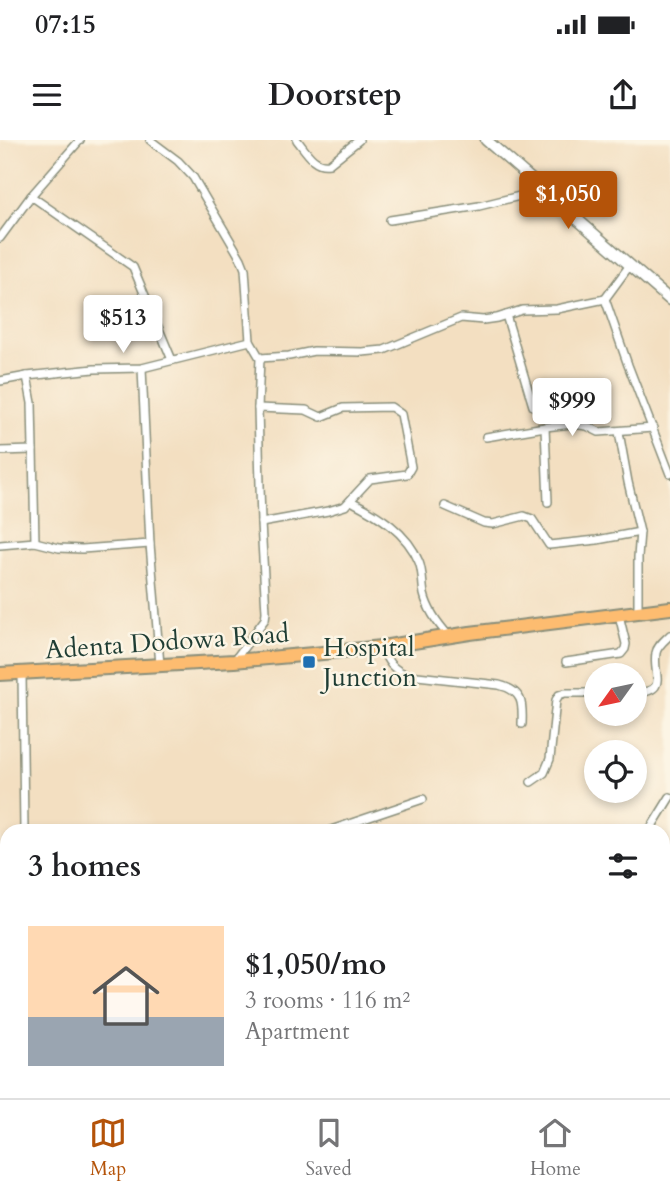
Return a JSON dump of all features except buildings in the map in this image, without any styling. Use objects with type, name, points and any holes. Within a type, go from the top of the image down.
[{"type":"main road","name":"Adenta Dodowa Road","points":[[0,674],[234,661],[382,647],[670,608]]},
{"type":"street","points":[[0,238],[31,196],[80,140]]},
{"type":"street","points":[[150,140],[177,160],[193,177],[241,259],[245,269],[250,341],[260,358],[258,408],[261,523],[267,604],[265,619],[234,661]]},
{"type":"street","points":[[297,140],[314,161],[323,165],[359,140]]},
{"type":"street","points":[[486,140],[670,300]]},
{"type":"street","points":[[390,220],[480,206],[544,190]]},
{"type":"street","points":[[31,196],[133,267],[172,360]]},
{"type":"street","points":[[260,358],[314,351],[384,350],[456,318],[483,320],[522,310],[557,309],[605,299],[630,265]]},
{"type":"street","points":[[605,299],[670,474]]},
{"type":"street","points":[[506,316],[533,406]]},
{"type":"street","points":[[0,381],[94,369],[142,368],[250,341]]},
{"type":"street","points":[[142,368],[150,544],[160,665]]},
{"type":"street","points":[[27,376],[32,403],[35,542]]},
{"type":"street","points":[[258,408],[306,410],[321,416],[343,408],[391,407],[401,414],[411,467],[407,474],[370,479],[345,506],[261,523]]},
{"type":"street","points":[[486,437],[572,424],[587,426],[599,432],[653,428]]},
{"type":"street","points":[[545,427],[548,502]]},
{"type":"street","points":[[619,432],[640,532],[638,612]]},
{"type":"street","points":[[0,452],[33,450]]},
{"type":"street","points":[[351,501],[375,514],[404,537],[420,565],[424,594],[430,610],[449,636]]},
{"type":"street","points":[[445,506],[484,523],[493,524],[524,516],[531,519],[549,545],[640,532]]},
{"type":"street","points":[[0,545],[35,542],[59,548],[82,549],[150,544]]},
{"type":"street","points":[[566,662],[621,654],[626,645],[619,615]]},
{"type":"street","points":[[648,692],[657,688],[660,678],[655,654],[670,635]]},
{"type":"street","points":[[382,647],[391,666],[398,672],[510,688],[518,695],[523,707],[522,724]]},
{"type":"street","points":[[22,673],[24,824]]},
{"type":"street","points":[[531,782],[544,773],[550,760],[556,701],[559,695],[584,693]]},
{"type":"street","points":[[653,824],[670,796]]},
{"type":"street","points":[[349,824],[423,799]]},
{"type":"place","name":"Hospital Junction","points":[[309,662]]}]
